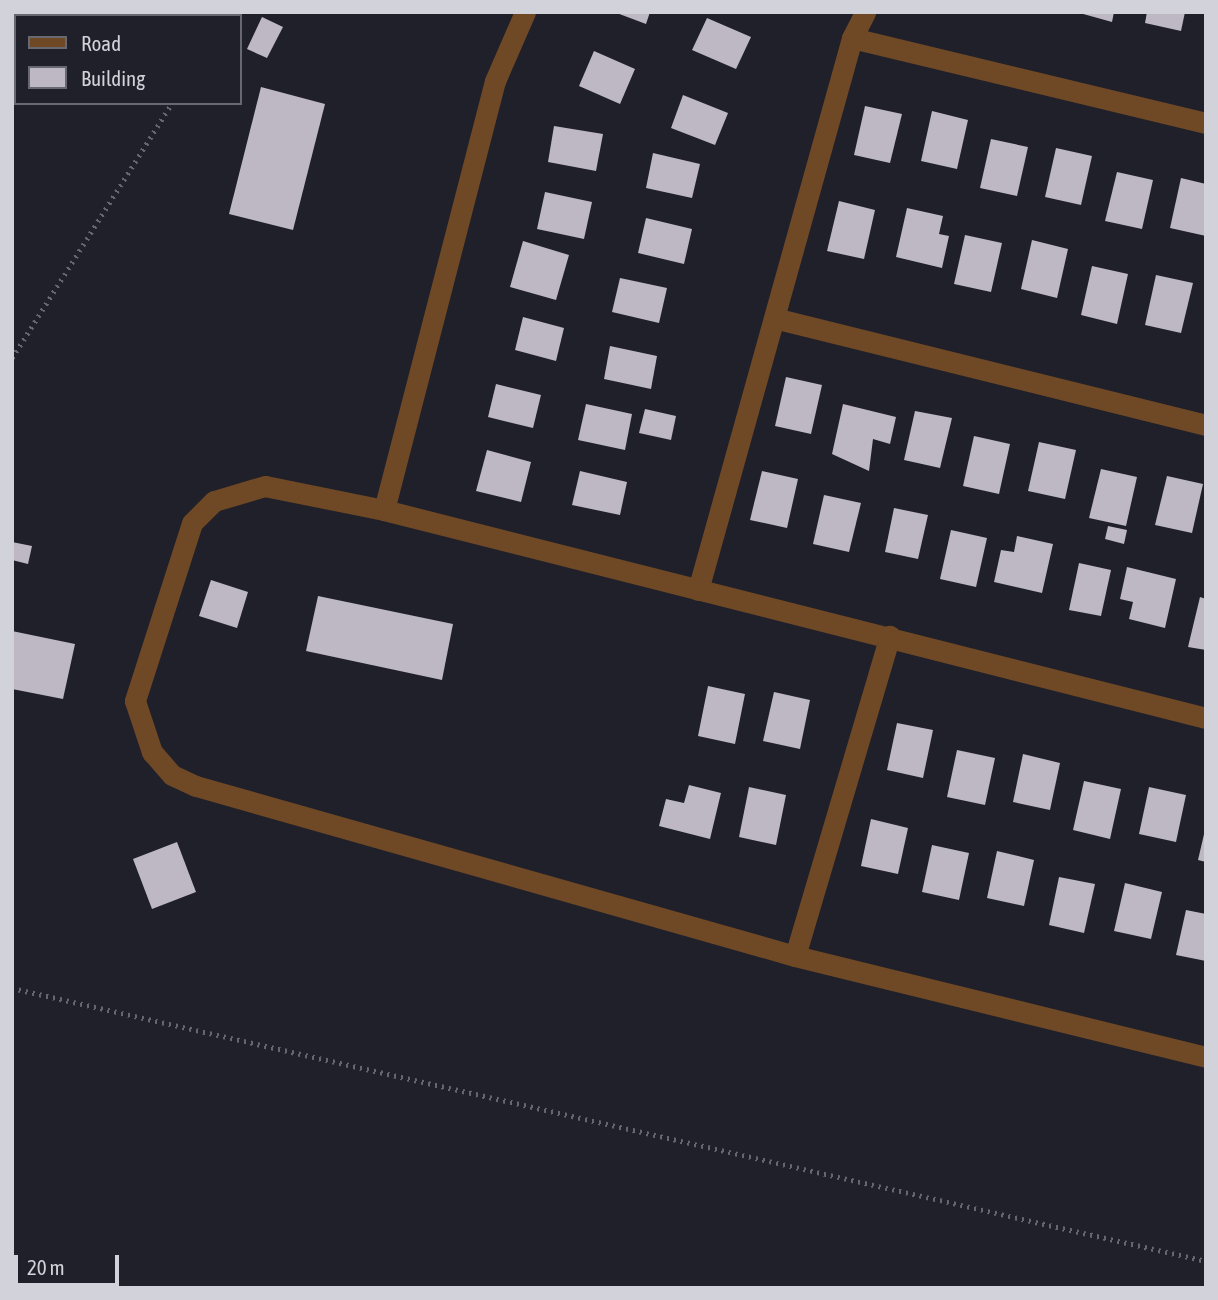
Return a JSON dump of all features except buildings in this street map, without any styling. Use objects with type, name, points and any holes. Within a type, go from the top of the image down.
[{"type":"street","points":[[384,510],[495,81],[525,12]]},
{"type":"street","points":[[698,590],[778,319],[852,38],[865,12]]},
{"type":"street","points":[[852,38],[1206,123]]},
{"type":"street","points":[[778,319],[1206,425]]},
{"type":"street","points":[[1206,718],[384,510],[265,486],[214,501],[192,523],[135,701],[152,752],[172,775],[795,956],[1206,1057]]},
{"type":"street","points":[[795,956],[890,636]]},
{"type":"path","points":[[12,358],[171,105]]},
{"type":"path","points":[[12,988],[1206,1261]]}]
